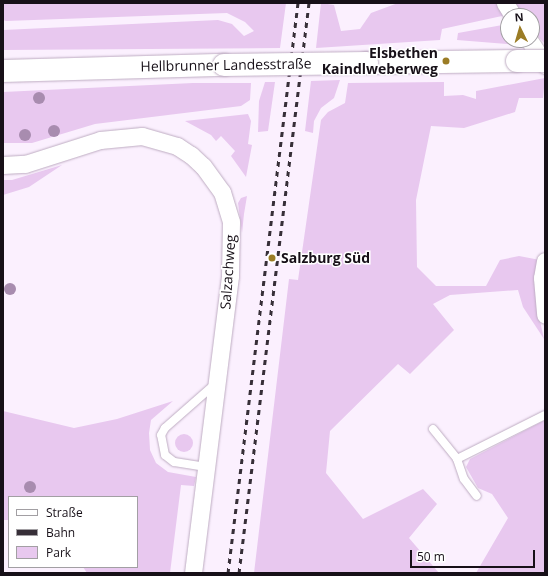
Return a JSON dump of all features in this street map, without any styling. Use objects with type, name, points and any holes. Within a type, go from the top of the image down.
[{"type":"main road","name":"Hellbrunner Landesstraße","points":[[3,71],[224,65],[545,61]]},
{"type":"street","points":[[534,48],[545,65]]},
{"type":"street","name":"Salzachweg","points":[[3,165],[24,164],[100,140],[142,136],[177,146],[204,166],[222,192],[232,230],[230,276],[193,573]]},
{"type":"street","points":[[545,261],[542,278],[545,315]]},
{"type":"lane","points":[[206,467],[174,462],[165,455],[161,435],[165,428],[217,382]]},
{"type":"lane","points":[[457,459],[545,415]]},
{"type":"lane","points":[[434,429],[457,459],[464,479],[478,496]]},
{"type":"green space","points":[[3,3],[286,3],[280,48],[3,50],[3,30],[218,20],[232,24],[244,36],[254,31],[245,22],[227,13],[6,21],[3,20]]},
{"type":"green space","points":[[321,3],[334,5],[341,31],[360,29],[371,13],[398,3],[501,3],[504,8],[500,8],[500,16],[442,29],[440,40],[316,48]]},
{"type":"green space","points":[[510,3],[545,3],[545,44],[540,38],[540,8],[514,8]]},
{"type":"green space","points":[[500,25],[500,43],[457,40],[458,33]]},
{"type":"green space","points":[[545,78],[543,98],[519,98],[515,112],[464,128],[431,126],[416,200],[417,267],[436,286],[486,286],[500,260],[519,256],[540,260],[538,312],[544,339],[523,307],[518,290],[450,295],[433,304],[454,330],[410,374],[398,364],[330,431],[326,473],[363,519],[423,489],[437,504],[409,538],[439,573],[254,573],[289,279],[298,280],[321,120],[328,112],[345,103],[348,83],[444,82],[444,96],[463,95],[476,99],[476,91]]},
{"type":"green space","points":[[340,80],[334,98],[321,108],[314,121],[313,133],[305,131],[311,81]]},
{"type":"green space","points":[[265,82],[275,82],[268,131],[258,132],[259,101]]},
{"type":"green space","points":[[193,83],[251,83],[250,100],[241,106],[95,124],[32,143],[3,143],[3,92]]},
{"type":"green space","points":[[248,114],[251,121],[248,144],[252,145],[246,177],[231,156],[235,151],[221,136],[216,141],[211,135],[185,121]]},
{"type":"green space","points":[[62,165],[29,187],[3,195],[3,180],[12,180]]},
{"type":"green space","points":[[247,196],[242,233],[238,203],[241,198]]},
{"type":"green space","points":[[173,401],[151,420],[149,433],[150,450],[156,463],[168,472],[196,477],[194,486],[181,485],[170,573],[87,573],[84,568],[138,568],[138,496],[8,496],[8,520],[3,520],[3,411],[74,428],[117,419]]},
{"type":"green space","points":[[545,420],[545,573],[476,573],[508,518],[492,494],[478,488],[466,467],[470,459]]},
{"type":"green space","points":[[180,434],[188,434],[193,439],[191,450],[188,452],[180,452],[175,447],[175,439]]},
{"type":"railway","points":[[228,573],[298,3]]},
{"type":"railway","points":[[239,573],[309,3]]},
{"type":"place","name":"Elsbethen Kaindlweberweg","points":[[446,61]]},
{"type":"place","name":"Salzburg Süd","points":[[272,258]]}]
